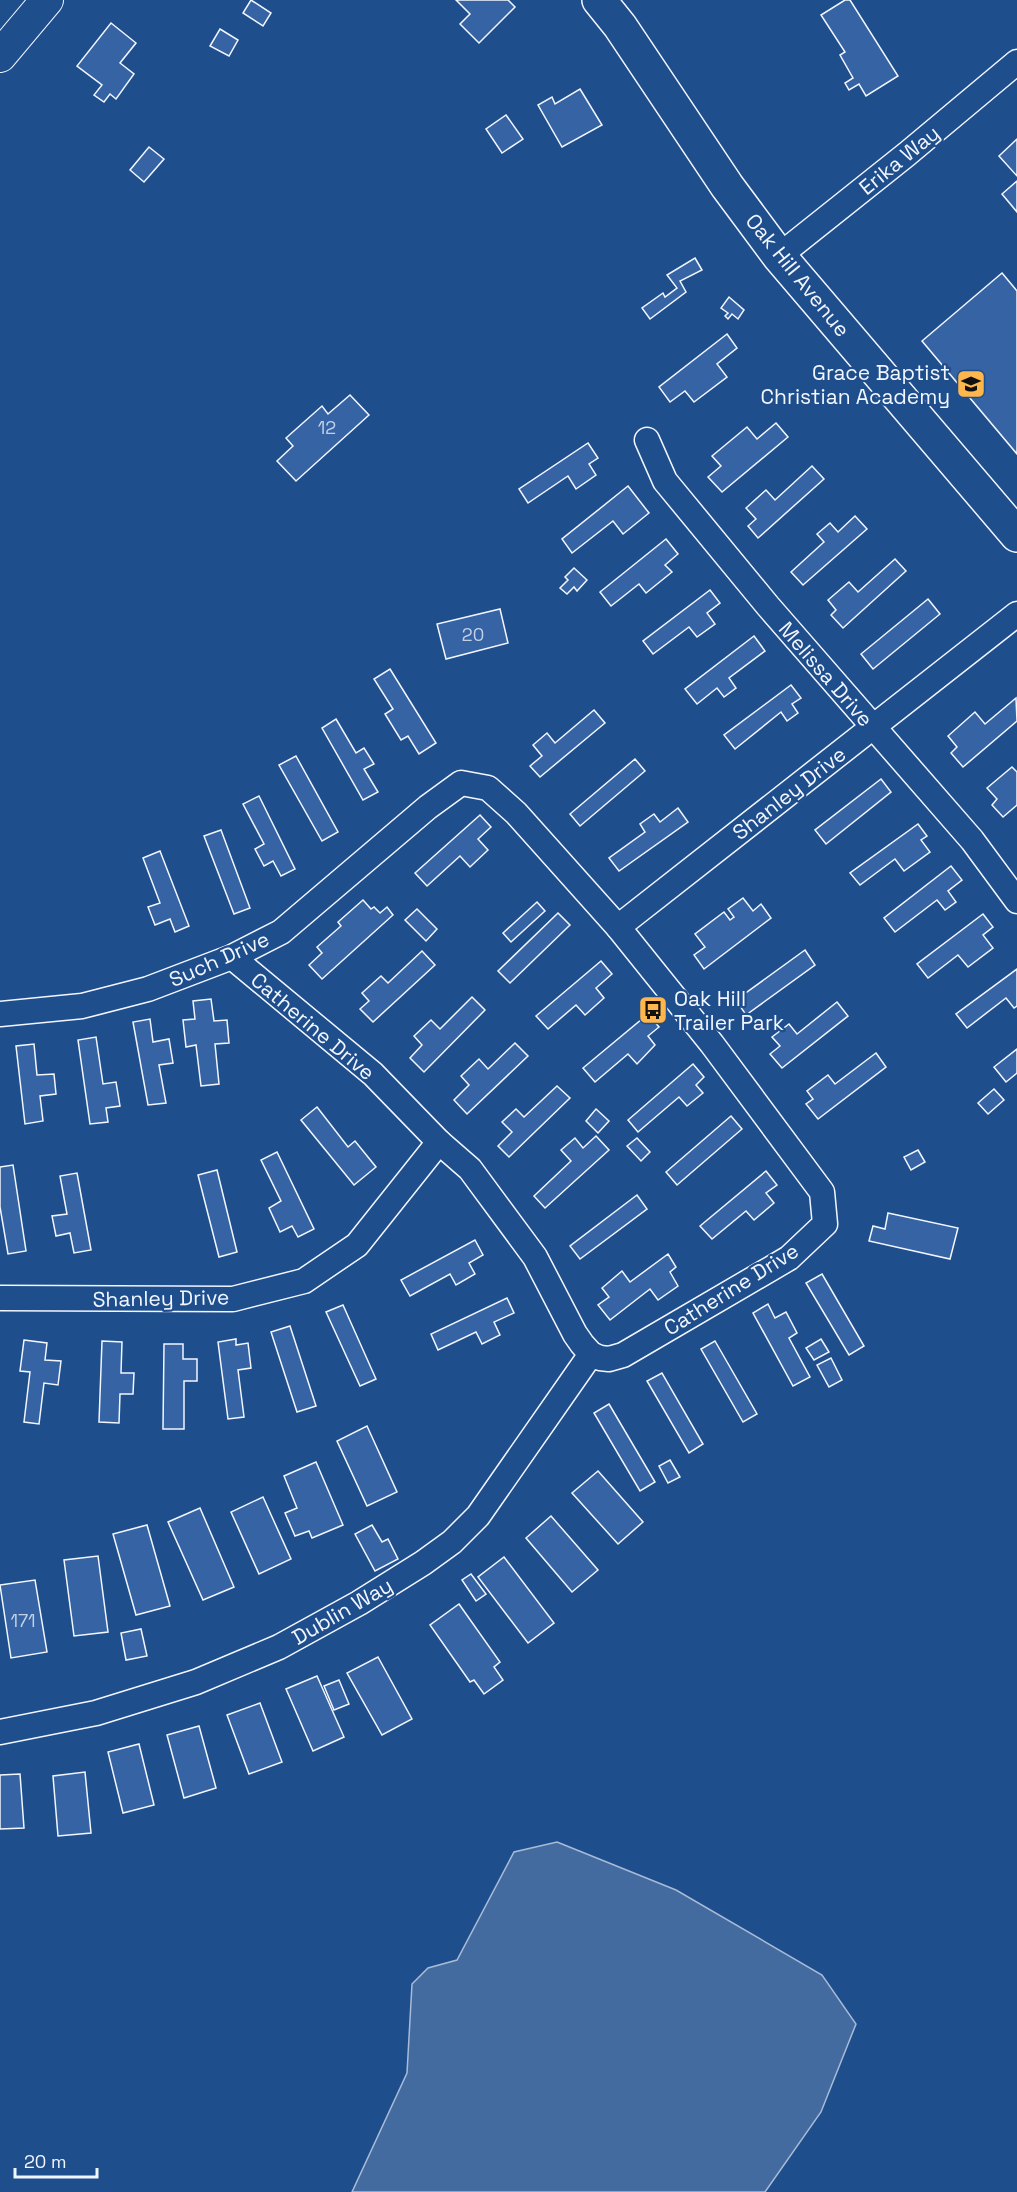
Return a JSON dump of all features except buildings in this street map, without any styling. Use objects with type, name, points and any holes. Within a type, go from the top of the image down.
[{"type":"main road","name":"Oak Hill Avenue","points":[[599,0],[620,26],[727,186],[779,256],[1017,535]]},
{"type":"street","points":[[0,56],[47,0]]},
{"type":"street","name":"Erika Way","points":[[779,256],[908,154],[1017,62]]},
{"type":"street","name":"Melissa Drive","points":[[647,440],[665,482],[768,606],[972,840],[1017,901]]},
{"type":"street","name":"Shanley Drive","points":[[618,927],[1017,614]]},
{"type":"street","name":"Catherine Drive","points":[[232,957],[373,1074],[439,1142],[470,1169],[535,1257],[575,1334],[591,1354],[609,1359],[623,1355],[789,1258],[825,1224],[822,1192],[712,1044],[618,927],[516,813],[488,788],[461,783]]},
{"type":"street","name":"Such Drive","points":[[0,1014],[82,1006],[148,989],[232,957],[281,932],[428,807],[461,783]]},
{"type":"street","name":"Shanley Drive","points":[[0,1298],[233,1299],[304,1281],[357,1245],[439,1142]]},
{"type":"street","name":"Dublin Way","points":[[0,1732],[96,1713],[196,1682],[279,1647],[359,1603],[423,1563],[452,1542],[478,1516],[591,1354]]},
{"type":"water","points":[[557,1842],[676,1890],[822,1975],[856,2024],[821,2112],[765,2192],[352,2192],[407,2073],[412,1984],[428,1968],[457,1960],[514,1852]]},
{"type":"place","name":"Grace Baptist Christian Academy","points":[[971,384]]},
{"type":"place","name":"Oak Hill Trailer Park","points":[[653,1010]]}]
